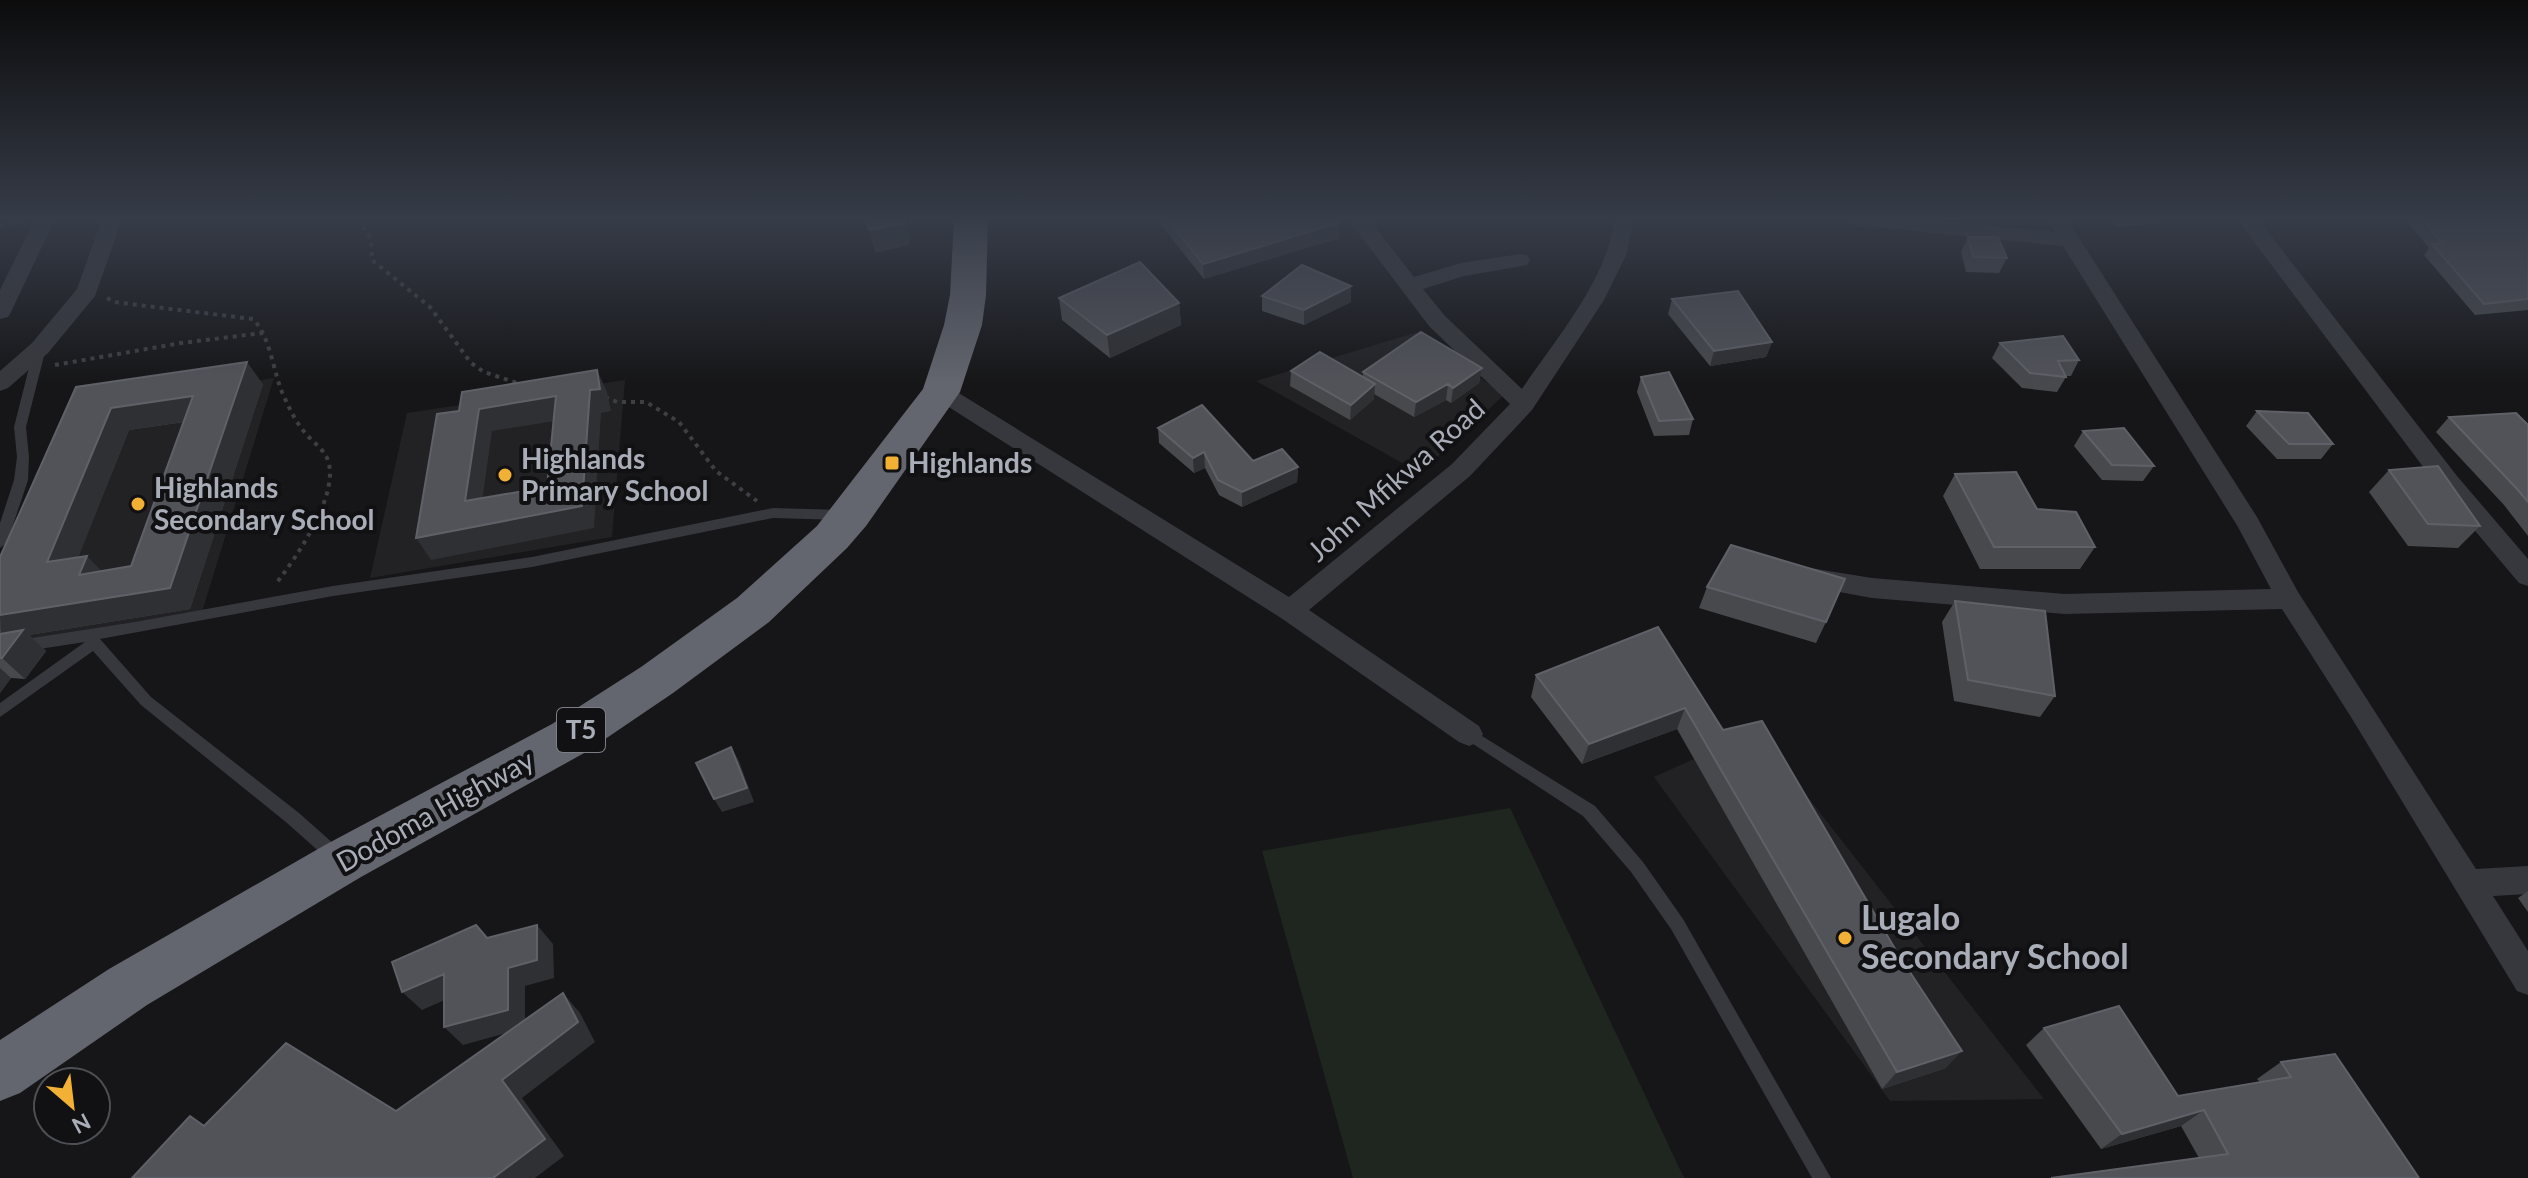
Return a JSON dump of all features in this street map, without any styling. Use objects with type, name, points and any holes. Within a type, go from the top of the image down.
[{"type":"highway","name":"Dodoma Highway","points":[[0,1073],[128,987],[343,861],[569,738],[657,680],[753,610],[832,537],[851,515],[941,392],[966,310],[969,274]]},
{"type":"street","points":[[0,312],[18,274]]},
{"type":"street","points":[[0,383],[38,359],[74,310],[93,274]]},
{"type":"street","points":[[1400,274],[1466,351],[1524,404]]},
{"type":"street","points":[[1409,286],[1448,274]]},
{"type":"street","name":"John Mfikwa Road","points":[[1290,611],[1461,470],[1524,404],[1593,300],[1606,274]]},
{"type":"street","points":[[2092,274],[2248,523],[2289,599],[2470,883],[2528,980]]},
{"type":"street","points":[[2289,274],[2448,482],[2528,576]]},
{"type":"street","points":[[941,392],[1290,611],[1469,734]]},
{"type":"street","points":[[1787,571],[1872,588],[2065,604],[2289,599]]},
{"type":"street","points":[[2470,883],[2528,880]]},
{"type":"lane","points":[[0,543],[21,480],[23,457],[20,427],[38,359]]},
{"type":"lane","points":[[0,649],[91,639],[259,604],[532,562],[773,513],[851,515]]},
{"type":"lane","points":[[91,639],[146,701],[343,861]]},
{"type":"lane","points":[[0,711],[91,639]]},
{"type":"lane","points":[[1469,734],[1589,811],[1637,867],[1677,924],[1822,1178]]},
{"type":"path","points":[[389,274],[430,307],[471,363],[484,372],[523,385]]},
{"type":"path","points":[[89,285],[114,302],[253,319],[259,323],[295,416],[304,433],[324,449],[332,477],[325,490],[320,516],[299,555],[259,604]]},
{"type":"path","points":[[38,359],[263,333]]},
{"type":"path","points":[[599,394],[617,402],[646,402],[679,422],[716,471],[773,513]]},
{"type":"shaded area","points":[[1418,332],[1504,395],[1420,473],[1256,381]]},
{"type":"shaded area","name":"Highlands Secondary School","points":[[274,378],[202,612],[0,647],[84,406]]},
{"type":"shaded area","name":"Highlands Primary School","points":[[625,380],[612,537],[370,578],[407,413]]},
{"type":"shaded area","name":"Lugalo Secondary School","points":[[1756,731],[2044,1099],[1890,1101],[1654,777]]},
{"type":"shaded area","points":[[1510,808],[1684,1178],[1353,1178],[1262,851]]},
{"type":"building","points":[[1113,274],[1151,274],[1179,303],[1107,335],[1059,298]]},
{"type":"building","points":[[1290,274],[1323,274],[1351,286],[1304,310],[1262,296]]},
{"type":"building","points":[[2458,274],[2528,274],[2528,299],[2484,304]]},
{"type":"building","points":[[1738,291],[1772,342],[1714,351],[1672,299]]},
{"type":"building","points":[[1421,332],[1482,368],[1453,388],[1448,384],[1416,402],[1363,372]]},
{"type":"building","points":[[2063,336],[2079,360],[2058,361],[2066,377],[2030,373],[2000,343]]},
{"type":"building","points":[[1320,352],[1375,384],[1351,405],[1291,371]]},
{"type":"building","points":[[247,362],[170,588],[0,615],[0,557],[76,387]],"holes":[[[193,396],[131,566],[79,575],[87,556],[47,562],[111,408]]]},
{"type":"building","points":[[597,370],[600,389],[590,390],[582,506],[416,538],[437,414],[459,411],[462,392]],"holes":[[[556,396],[547,487],[465,501],[479,409]]]},
{"type":"building","points":[[1669,372],[1693,419],[1659,421],[1641,377]]},
{"type":"building","points":[[1202,405],[1253,461],[1282,449],[1298,467],[1242,492],[1218,480],[1204,452],[1193,458],[1158,428]]},
{"type":"building","points":[[2257,411],[2308,413],[2333,444],[2289,444]]},
{"type":"building","points":[[2516,413],[2528,425],[2528,502],[2449,417]]},
{"type":"building","points":[[2124,428],[2154,466],[2112,465],[2083,431]]},
{"type":"building","points":[[2438,466],[2480,526],[2428,524],[2389,470]]},
{"type":"building","points":[[2016,472],[2037,509],[2076,512],[2095,547],[1994,547],[1955,474]]},
{"type":"building","points":[[1731,545],[1845,579],[1826,622],[1707,587]]},
{"type":"building","points":[[1955,601],[2045,611],[2055,696],[1968,680]]},
{"type":"building","points":[[1658,627],[1723,730],[1762,721],[1898,954],[1962,1051],[1897,1072],[1685,708],[1589,744],[1536,675]]},
{"type":"building","points":[[23,630],[2,658],[0,658],[0,634]]},
{"type":"building","points":[[731,747],[747,788],[714,799],[696,763]]},
{"type":"building","points":[[476,925],[487,938],[537,925],[537,960],[508,968],[508,1010],[444,1027],[444,974],[402,992],[392,962]]},
{"type":"building","points":[[563,993],[578,1022],[502,1080],[545,1139],[493,1178],[132,1178],[190,1116],[204,1126],[286,1043],[396,1111]]},
{"type":"building","points":[[2119,1006],[2178,1096],[2291,1077],[2281,1062],[2335,1054],[2419,1178],[2051,1178],[2228,1154],[2204,1110],[2122,1134],[2044,1028]]},
{"type":"place","name":"Highlands","points":[[892,463]]},
{"type":"place","name":"Highlands Primary School","points":[[505,475]]},
{"type":"place","name":"Highlands Secondary School","points":[[138,504]]},
{"type":"place","name":"Lugalo Secondary School","points":[[1845,938]]}]
